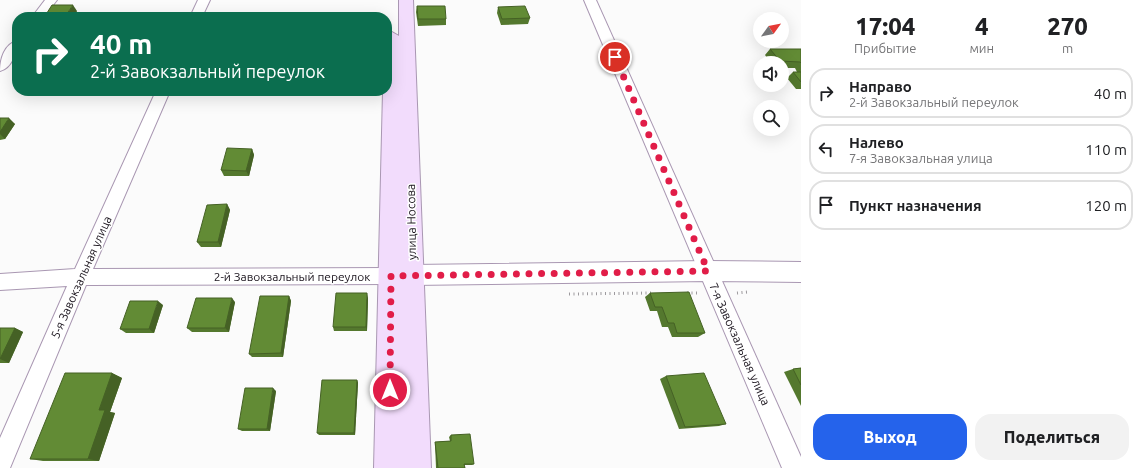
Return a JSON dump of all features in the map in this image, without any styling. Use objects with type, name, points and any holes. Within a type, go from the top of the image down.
[{"type":"main road","name":"улица Носова","points":[[393,0],[401,275],[416,468]]},
{"type":"main road","name":"улица Носова","points":[[389,468],[401,275],[406,0]]},
{"type":"street","points":[[42,12],[51,0]]},
{"type":"street","points":[[198,12],[204,0]]},
{"type":"street","name":"7-я Завокзальная улица","points":[[590,0],[794,468]]},
{"type":"street","points":[[0,67],[12,51]]},
{"type":"street","name":"5-я Завокзальная улица","points":[[0,464],[80,277],[161,96]]},
{"type":"street","name":"2-й Завокзальный переулок","points":[[0,282],[80,277],[708,271],[801,272]]},
{"type":"path","points":[[686,293],[755,292]]},
{"type":"path","points":[[561,294],[655,293]]},
{"type":"building","points":[[52,5],[73,5],[68,12],[48,12]]},
{"type":"building","points":[[417,6],[445,6],[446,19],[418,19]]},
{"type":"building","points":[[525,6],[530,18],[502,19],[498,7]]},
{"type":"building","points":[[770,49],[801,49],[801,63],[789,61],[789,56],[776,56]]},
{"type":"building","points":[[793,72],[801,72],[801,82]]},
{"type":"building","points":[[0,118],[9,118],[0,132]]},
{"type":"building","points":[[227,148],[252,149],[246,171],[221,170]]},
{"type":"building","points":[[227,204],[218,242],[197,242],[207,205]]},
{"type":"building","points":[[689,292],[705,333],[677,333],[674,323],[668,323],[662,307],[655,307],[650,293]]},
{"type":"building","points":[[336,293],[367,293],[366,327],[333,327]]},
{"type":"building","points":[[260,296],[289,296],[281,353],[249,354]]},
{"type":"building","points":[[196,298],[232,298],[225,328],[187,328]]},
{"type":"building","points":[[130,301],[158,301],[149,329],[120,329]]},
{"type":"building","points":[[0,328],[15,328],[0,359]]},
{"type":"building","points":[[801,368],[801,385],[793,369]]},
{"type":"building","points":[[65,373],[112,373],[99,410],[105,410],[88,459],[30,459]]},
{"type":"building","points":[[704,373],[726,424],[685,427],[666,376]]},
{"type":"building","points":[[322,380],[357,380],[354,433],[317,433]]},
{"type":"building","points":[[245,388],[273,388],[267,429],[238,429]]},
{"type":"building","points":[[470,434],[474,464],[464,464],[465,468],[438,468],[435,442],[451,441],[451,435]]},
{"type":"route","points":[[390,390],[391,276],[708,271],[615,57]]}]
